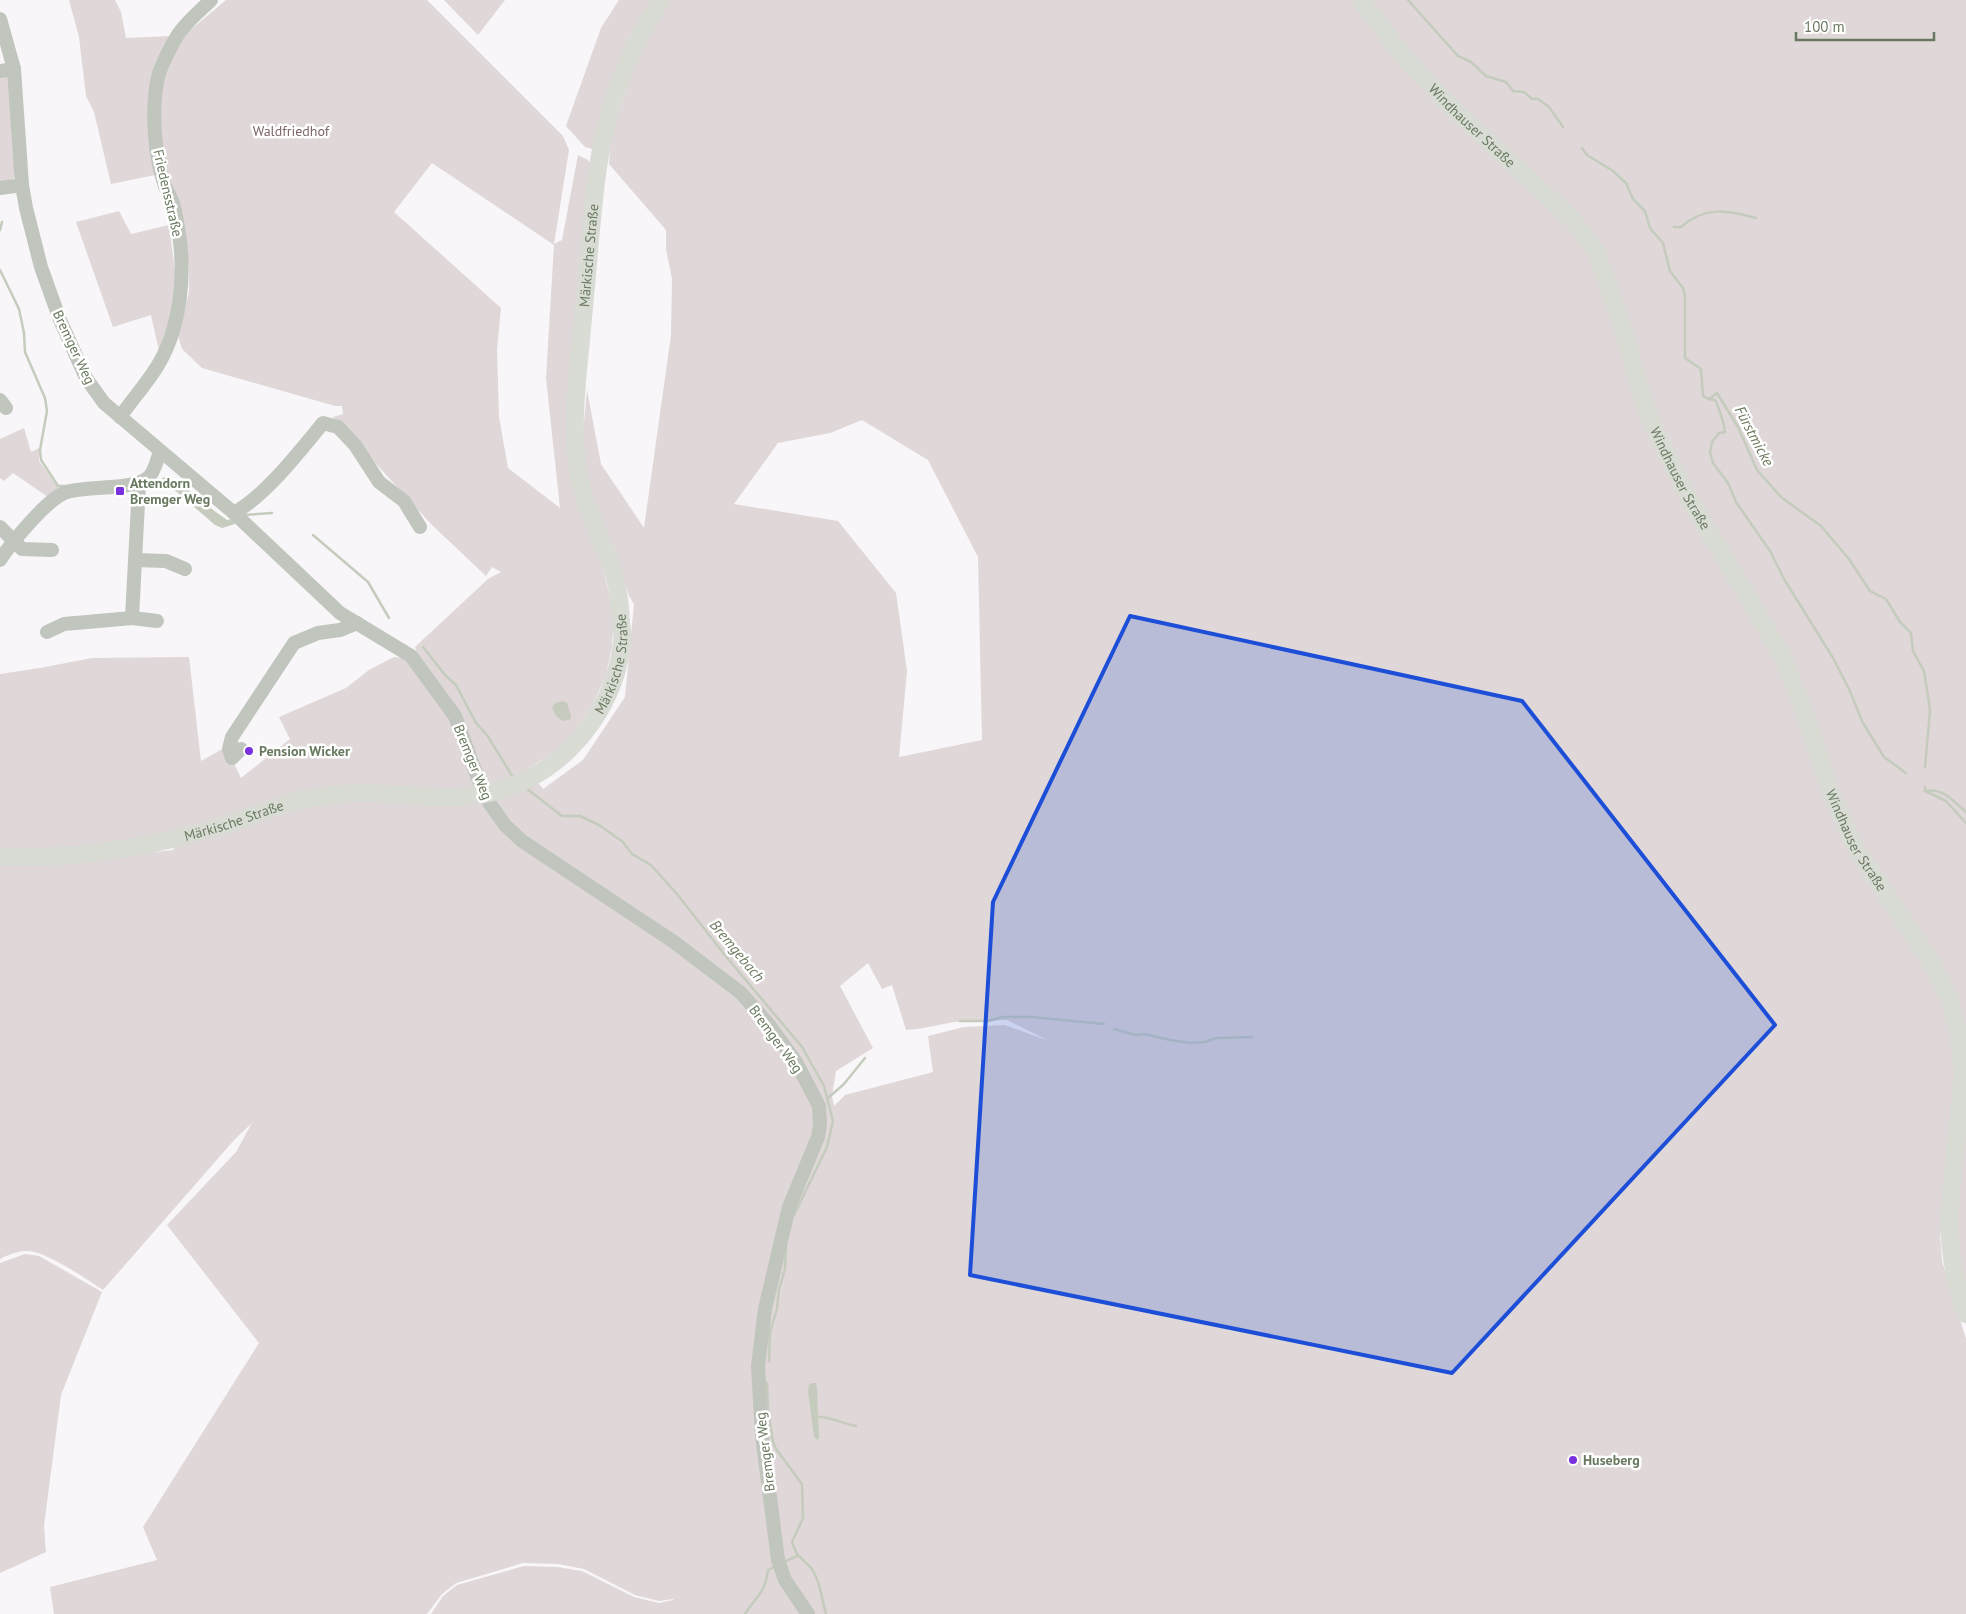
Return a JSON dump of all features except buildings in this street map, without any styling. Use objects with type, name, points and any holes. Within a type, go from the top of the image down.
[{"type":"main road","name":"Märkische Straße","points":[[0,857],[61,857],[122,850],[213,828],[273,808],[312,798],[358,793],[429,798],[471,797],[494,792],[522,782],[561,758],[582,737],[597,717],[613,683],[622,642],[620,600],[613,571],[582,496],[575,446],[598,166],[616,92],[634,47],[661,0]]},
{"type":"main road","name":"Windhauser Straße","points":[[1361,0],[1404,57],[1452,108],[1572,220],[1596,252],[1621,323],[1646,410],[1666,453],[1686,495],[1783,658],[1807,719],[1830,790],[1855,847],[1927,955],[1949,997],[1959,1036],[1963,1073],[1949,1215],[1950,1250],[1955,1283],[1966,1314]]},
{"type":"street","name":"Friedensstraße","points":[[120,417],[161,363],[174,327],[182,276],[179,237],[172,201],[165,186],[155,138],[154,106],[158,76],[178,34],[211,0]]},
{"type":"street","name":"Bremger Weg","points":[[0,19],[22,185],[41,267],[60,320],[86,378],[104,404],[238,517],[340,613],[411,656],[454,716],[476,776],[490,804],[505,825],[522,841],[674,942],[742,993],[770,1026],[796,1062],[819,1106],[820,1124],[818,1137],[789,1207],[765,1309],[758,1366],[762,1435],[778,1560],[784,1580],[808,1614]]},
{"type":"street","points":[[0,188],[22,185]]},
{"type":"street","points":[[238,517],[323,423],[338,427],[355,445],[379,482],[404,501],[420,527]]},
{"type":"street","points":[[0,560],[13,540],[52,501],[62,494],[73,490],[139,484],[150,476],[160,452]]},
{"type":"street","points":[[132,618],[139,484]]},
{"type":"street","points":[[0,527],[22,549],[52,550]]},
{"type":"street","points":[[135,560],[166,561],[185,569]]},
{"type":"street","points":[[47,632],[64,624],[132,618],[157,621]]},
{"type":"street","points":[[241,749],[232,758],[229,749],[232,737],[294,643],[318,633],[340,630],[357,623]]},
{"type":"highlighted area","points":[[1130,616],[1522,701],[1775,1025],[1452,1373],[970,1275],[993,902]]},
{"type":"green space","points":[[69,0],[115,0],[121,12],[126,38],[170,36],[151,87],[155,175],[111,184],[94,112],[86,96],[79,37]]},
{"type":"green space","name":"Waldfriedhof","points":[[226,0],[427,0],[563,136],[569,150],[554,244],[562,240],[578,155],[588,160],[593,169],[569,428],[614,614],[612,647],[606,675],[593,704],[574,733],[557,750],[528,769],[543,789],[583,760],[625,697],[634,604],[629,596],[615,551],[596,510],[581,454],[587,390],[601,464],[644,528],[671,335],[672,279],[666,249],[666,230],[609,164],[611,135],[639,51],[668,0],[1966,0],[1966,1296],[1948,1229],[1940,1234],[1942,1261],[1966,1339],[1966,1614],[431,1614],[443,1596],[457,1585],[524,1566],[557,1567],[582,1571],[634,1597],[659,1603],[673,1600],[659,1601],[635,1595],[584,1569],[558,1564],[523,1563],[456,1583],[442,1594],[427,1614],[54,1614],[50,1587],[157,1560],[143,1527],[259,1343],[167,1225],[236,1152],[252,1123],[235,1139],[103,1290],[44,1255],[26,1251],[0,1259],[0,863],[120,856],[173,850],[185,830],[118,845],[54,852],[0,850],[0,674],[92,658],[189,657],[201,761],[226,747],[241,778],[290,739],[279,717],[346,688],[369,670],[394,657],[419,660],[415,647],[488,579],[501,572],[492,567],[486,576],[432,525],[333,417],[343,414],[342,406],[335,406],[202,368],[182,349],[178,336],[189,292],[189,267],[184,240],[159,152],[161,86],[182,37]],"holes":[[[432,163],[554,245],[546,378],[560,508],[508,468],[499,417],[497,349],[501,308],[394,212]],[[862,420],[928,460],[978,557],[982,740],[899,757],[907,671],[896,593],[838,521],[734,504],[778,443],[830,433]],[[868,963],[882,989],[892,985],[906,1030],[954,1022],[1007,1020],[1049,1041],[1005,1025],[964,1027],[928,1036],[933,1072],[845,1095],[834,1106],[832,1096],[836,1071],[873,1048],[840,986]]]},
{"type":"green space","points":[[444,0],[505,0],[478,35]]},
{"type":"green space","points":[[619,0],[652,0],[630,36],[609,87],[593,149],[585,147],[566,126],[601,28]]},
{"type":"green space","points":[[9,74],[15,174],[14,178],[0,184],[0,76]]},
{"type":"green space","points":[[119,211],[131,234],[169,225],[176,279],[171,315],[159,351],[151,315],[113,327],[76,222]]},
{"type":"green space","points":[[24,428],[31,452],[39,448],[39,461],[59,489],[48,497],[13,473],[4,481],[0,478],[0,439]]},
{"type":"green space","points":[[25,1254],[39,1256],[102,1292],[61,1395],[44,1526],[46,1552],[0,1573],[0,1263]]},
{"type":"shaded area","points":[[166,477],[198,496],[208,499],[209,507],[227,520],[232,519],[235,524],[222,528],[215,525],[177,492],[164,484],[162,478]]},
{"type":"shaded area","points":[[564,701],[567,703],[571,719],[563,721],[556,716],[552,707],[555,703]]},
{"type":"shaded area","points":[[816,1383],[817,1389],[819,1438],[817,1440],[814,1437],[808,1391],[809,1385]]},
{"type":"waterway","points":[[1408,0],[1458,56],[1471,62],[1486,76],[1506,82],[1513,91],[1524,92],[1532,99],[1538,99],[1549,107],[1563,127]]},
{"type":"waterway","name":"Fürstmicke","points":[[1582,148],[1587,155],[1613,171],[1626,183],[1633,199],[1645,211],[1650,228],[1663,243],[1670,271],[1683,288],[1685,295],[1685,358],[1701,369],[1703,396],[1709,399],[1717,393],[1738,427],[1757,470],[1781,497],[1821,526],[1849,559],[1870,591],[1886,599],[1900,622],[1911,633],[1913,651],[1924,671],[1930,711],[1925,767]]},
{"type":"waterway","points":[[1674,227],[1681,227],[1699,216],[1716,212],[1735,213],[1756,218]]},
{"type":"waterway","name":"Bremgebach","points":[[0,230],[2,222]]},
{"type":"waterway","name":"Bremgebach","points":[[0,270],[19,309],[24,333],[25,352],[45,398],[47,411],[40,450],[41,460],[58,486],[67,486]]},
{"type":"waterway","points":[[1709,399],[1716,402],[1725,432],[1719,433],[1712,442],[1710,452],[1713,463],[1728,483],[1736,502],[1770,551],[1784,579],[1833,658],[1849,689],[1863,723],[1884,757],[1906,773]]},
{"type":"waterway","name":"Bremgebach","points":[[244,515],[272,513]]},
{"type":"waterway","name":"Bremgebach","points":[[313,535],[368,582],[389,618]]},
{"type":"waterway","name":"Bremgebach","points":[[423,647],[445,675],[456,685],[476,723],[487,735],[514,779]]},
{"type":"waterway","name":"Fürstmicke","points":[[1925,787],[1925,791],[1946,801],[1966,823]]},
{"type":"waterway","name":"Bremgebach","points":[[526,788],[562,816],[580,816],[599,825],[623,842],[632,854],[651,865],[802,1047],[824,1086],[833,1121],[827,1147],[794,1215]]},
{"type":"waterway","points":[[1925,791],[1943,793],[1966,812]]},
{"type":"waterway","points":[[960,1021],[988,1021],[1003,1017],[1032,1017],[1104,1024]]},
{"type":"waterway","points":[[1114,1029],[1135,1035],[1144,1034],[1191,1043],[1205,1042],[1217,1038],[1252,1037]]},
{"type":"waterway","points":[[828,1098],[844,1084],[865,1058]]},
{"type":"waterway","name":"Bremgebach","points":[[769,1361],[770,1332],[785,1269],[786,1247]]},
{"type":"waterway","name":"Bremgebach","points":[[767,1383],[768,1410],[773,1442],[776,1449],[802,1484],[803,1518],[792,1542],[798,1555],[814,1573],[819,1584],[826,1614]]},
{"type":"waterway","points":[[819,1417],[856,1426]]},
{"type":"waterway","points":[[784,1562],[797,1556]]},
{"type":"waterway","points":[[745,1614],[762,1590],[768,1570],[774,1567]]},
{"type":"place","name":"Attendorn Bremger Weg","points":[[120,491]]},
{"type":"place","name":"Pension Wicker","points":[[249,751]]},
{"type":"place","name":"Huseberg","points":[[1573,1460]]}]
